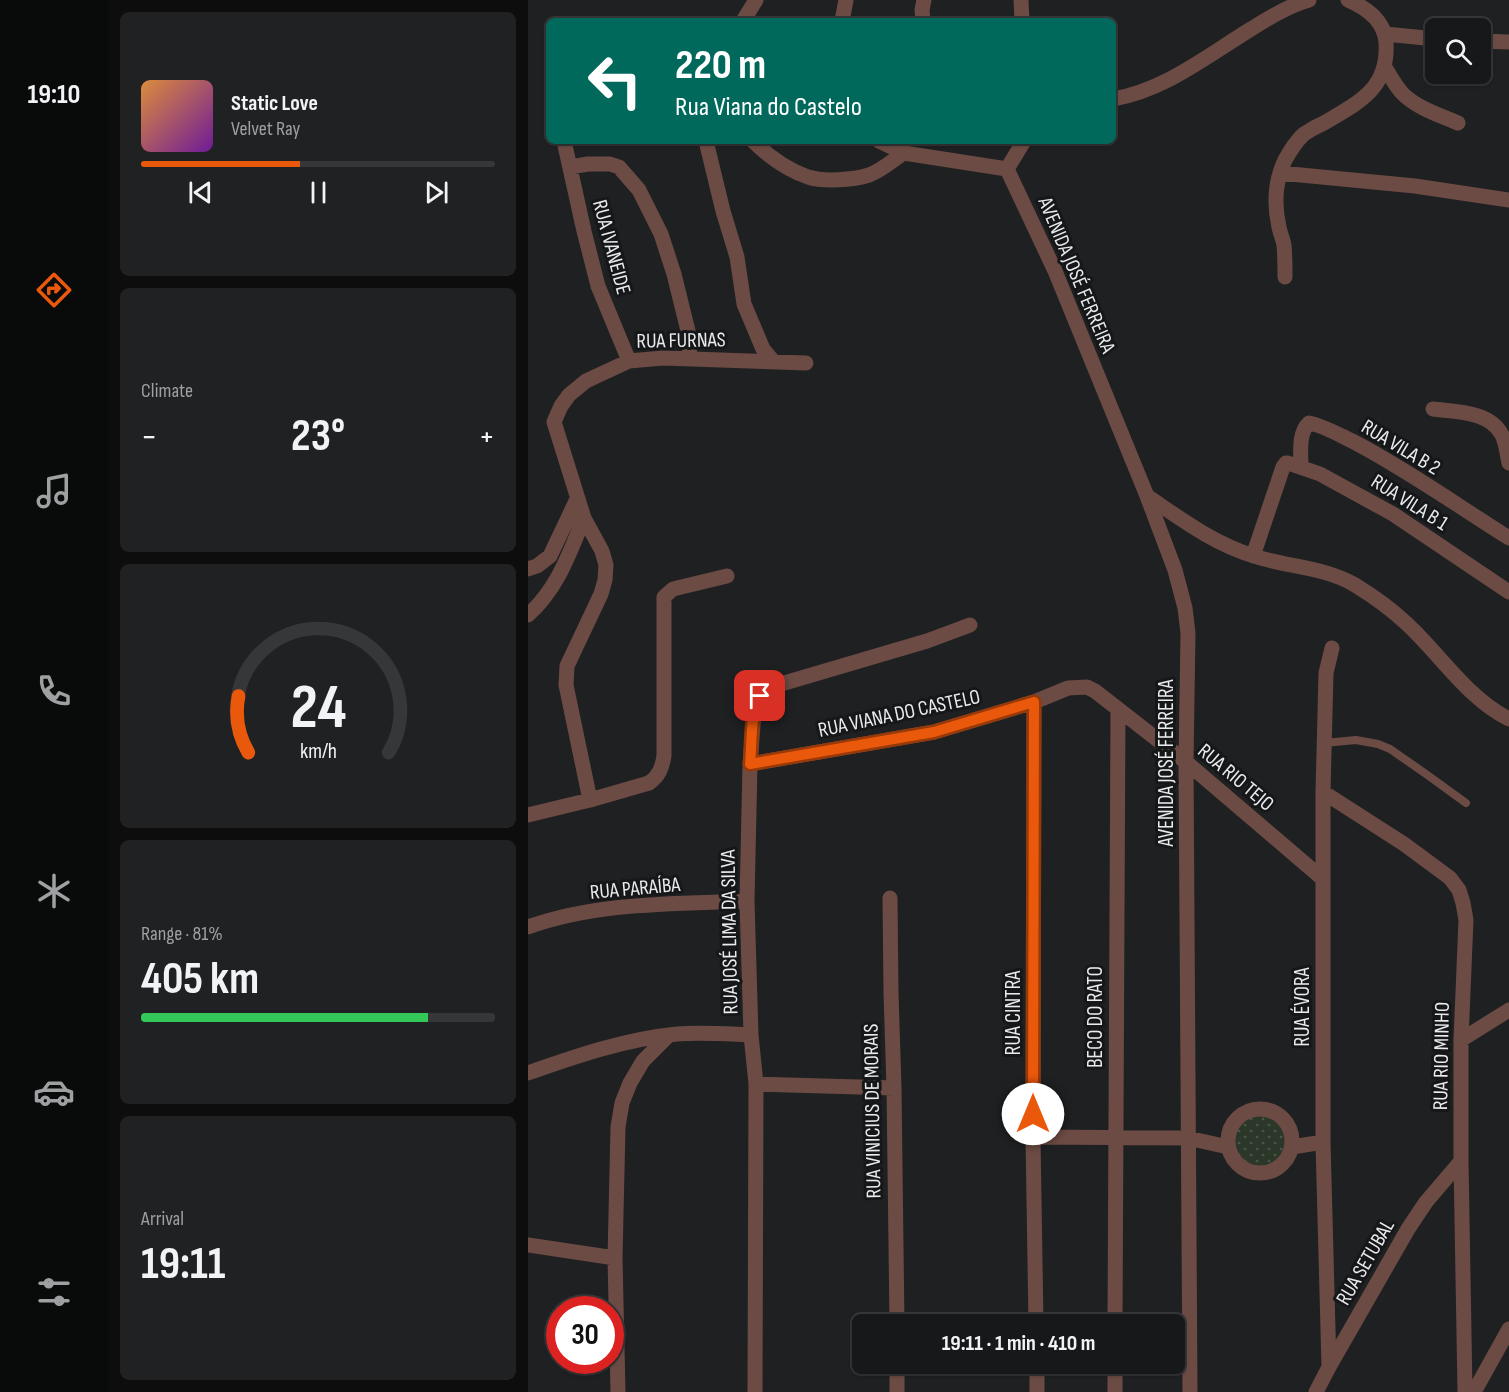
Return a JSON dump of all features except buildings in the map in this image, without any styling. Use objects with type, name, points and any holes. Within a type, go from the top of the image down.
[{"type":"street","points":[[745,18],[756,0]]},
{"type":"street","points":[[843,18],[846,0]]},
{"type":"street","points":[[923,18],[924,0]]},
{"type":"street","points":[[1021,0],[1022,18]]},
{"type":"street","points":[[1116,99],[1149,90],[1172,79],[1271,17],[1309,0]]},
{"type":"street","points":[[1285,277],[1285,258],[1276,209],[1276,190],[1284,162],[1296,142],[1304,134],[1358,103],[1370,91],[1384,66],[1385,34],[1377,18],[1356,2]]},
{"type":"street","points":[[1385,34],[1425,38]]},
{"type":"street","points":[[1491,41],[1509,42]]},
{"type":"street","points":[[1384,66],[1404,94],[1419,105],[1458,123]]},
{"type":"street","name":"RUA IVANEIDE","points":[[565,144],[598,286],[629,361]]},
{"type":"street","points":[[707,144],[737,257],[744,304],[763,349],[774,362]]},
{"type":"street","points":[[756,144],[762,151],[786,166],[809,177],[843,180],[870,175],[904,153]]},
{"type":"street","points":[[885,144],[904,153],[1007,169],[1022,144]]},
{"type":"street","points":[[570,167],[610,164],[619,167],[639,190],[661,234],[674,274],[690,339],[689,359]]},
{"type":"street","name":"AVENIDA JOSÉ FERREIRA","points":[[1007,169],[1055,272],[1147,496],[1175,570],[1185,608],[1188,633],[1186,762],[1190,1392]]},
{"type":"street","points":[[1280,173],[1415,186],[1509,200]]},
{"type":"street","name":"RUA FURNAS","points":[[590,800],[566,685],[567,666],[601,594],[606,565],[602,551],[584,518],[577,499],[554,422],[561,406],[569,394],[586,381],[629,361],[663,358],[806,363]]},
{"type":"street","points":[[1433,409],[1473,414],[1489,420],[1499,429],[1503,437],[1509,463]]},
{"type":"street","name":"RUA VILA B 2","points":[[1301,467],[1304,429],[1309,423],[1314,424],[1335,432],[1388,460],[1509,538]]},
{"type":"street","name":"RUA VILA B 1","points":[[1253,556],[1286,463],[1320,474],[1393,514],[1509,592]]},
{"type":"street","points":[[1147,496],[1216,541],[1236,550],[1268,561],[1323,572],[1352,583],[1377,599],[1406,623],[1462,682],[1484,702],[1509,719]]},
{"type":"street","points":[[528,569],[537,566],[550,556],[577,499]]},
{"type":"street","points":[[528,615],[551,589],[564,567],[584,518]]},
{"type":"street","points":[[528,815],[649,783],[656,778],[662,768],[664,756],[664,597],[673,589],[727,576]]},
{"type":"street","name":"RUA JOSÉ LIMA DA SILVA","points":[[755,1392],[756,1084],[751,1035],[747,901],[750,764],[756,703],[760,696],[770,688],[927,641],[970,625]]},
{"type":"street","name":"RUA ÉVORA","points":[[1329,1367],[1323,1142],[1323,792],[1326,673],[1332,648]]},
{"type":"street","name":"RUA VIANA DO CASTELO","points":[[750,764],[934,732],[1034,702],[1068,688],[1087,687],[1118,710]]},
{"type":"street","name":"RUA CINTRA","points":[[1034,702],[1033,1137],[1036,1314]]},
{"type":"street","name":"RUA RIO TEJO","points":[[1118,710],[1186,762],[1323,879]]},
{"type":"street","name":"BECO DO RATO","points":[[1115,1314],[1118,710]]},
{"type":"street","name":"RUA RIO MINHO","points":[[1323,792],[1404,844],[1450,878],[1459,890],[1463,903],[1466,920],[1461,1040],[1461,1161],[1465,1392]]},
{"type":"street","name":"RUA VINICIUS DE MORAIS","points":[[890,898],[897,1314]]},
{"type":"street","name":"RUA PARAÍBA","points":[[528,927],[551,919],[606,909],[747,901]]},
{"type":"street","points":[[1461,1040],[1509,1010]]},
{"type":"street","points":[[528,1073],[637,1040],[703,1033],[751,1035]]},
{"type":"street","points":[[618,1392],[615,1258],[618,1127],[622,1102],[630,1083],[643,1061],[669,1035]]},
{"type":"street","points":[[756,1084],[894,1088]]},
{"type":"street","points":[[1255,1109],[1265,1109],[1283,1119],[1289,1127],[1292,1148],[1283,1165],[1265,1174],[1255,1173],[1245,1170],[1231,1157],[1228,1137],[1237,1119],[1255,1109]]},
{"type":"street","points":[[1033,1137],[1188,1138],[1228,1147]]},
{"type":"street","points":[[1292,1148],[1323,1142]]},
{"type":"street","name":"RUA SETUBAL","points":[[1316,1392],[1414,1220],[1426,1202],[1461,1161]]},
{"type":"street","points":[[528,1245],[615,1258]]},
{"type":"street","points":[[1474,1392],[1509,1329]]},
{"type":"street","points":[[897,1374],[897,1392]]},
{"type":"street","points":[[1037,1374],[1037,1392]]},
{"type":"street","points":[[1115,1374],[1115,1392]]},
{"type":"lane","points":[[1324,743],[1356,740],[1390,749],[1466,803]]},
{"type":"green space","points":[[1261,1114],[1272,1116],[1281,1122],[1287,1131],[1289,1142],[1287,1153],[1281,1162],[1272,1168],[1261,1170],[1250,1168],[1241,1162],[1235,1153],[1233,1142],[1235,1131],[1241,1122],[1250,1116]]},
{"type":"route","points":[[760,696],[754,713],[750,764],[934,732],[1034,702],[1033,1114]]}]
